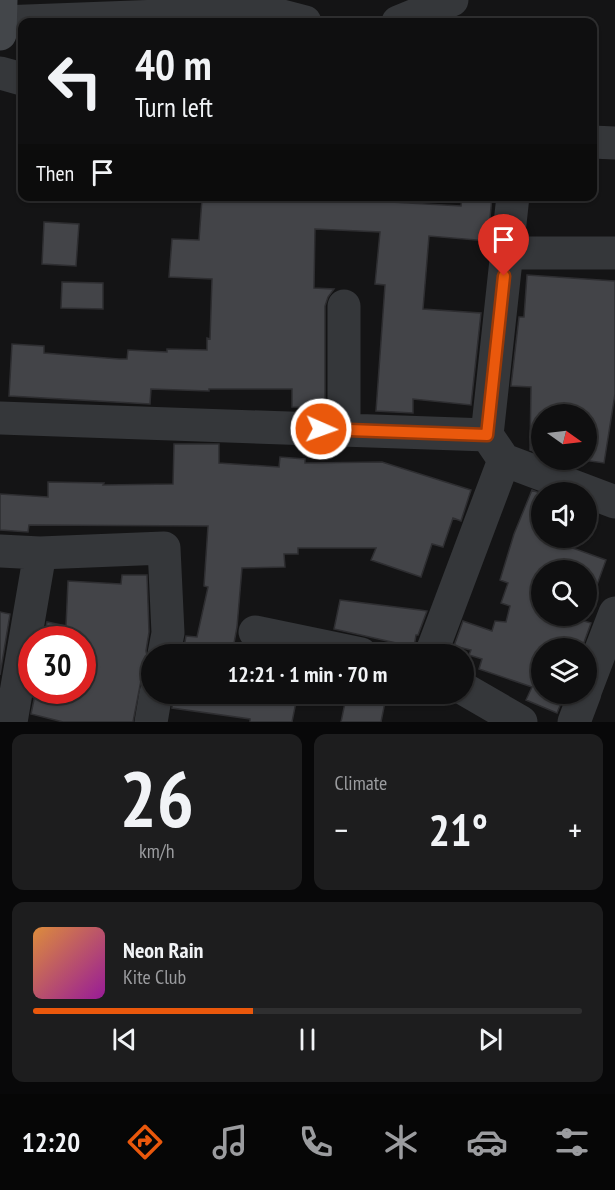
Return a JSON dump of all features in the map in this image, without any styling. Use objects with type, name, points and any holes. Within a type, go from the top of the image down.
[{"type":"street","points":[[0,34],[1,0]]},
{"type":"street","points":[[408,18],[452,0]]},
{"type":"street","points":[[107,18],[267,12],[290,18]]},
{"type":"street","points":[[0,22],[18,21]]},
{"type":"street","points":[[0,73],[18,78]]},
{"type":"street","points":[[597,142],[615,143]]},
{"type":"street","points":[[434,644],[495,447],[512,201]]},
{"type":"street","points":[[507,253],[615,253]]},
{"type":"street","points":[[344,306],[344,430]]},
{"type":"street","points":[[0,418],[344,430],[495,447],[615,502]]},
{"type":"street","points":[[0,551],[40,553],[164,548],[168,633],[166,644]]},
{"type":"street","points":[[11,722],[40,553]]},
{"type":"street","points":[[597,661],[615,613]]},
{"type":"street","points":[[255,632],[313,644]]},
{"type":"street","points":[[474,695],[521,722]]},
{"type":"street","points":[[151,722],[154,704]]},
{"type":"street","points":[[574,722],[581,704]]},
{"type":"building","points":[[202,201],[374,201],[461,206],[462,201],[492,201],[488,241],[429,236],[423,309],[481,313],[471,405],[413,399],[413,413],[376,411],[385,285],[375,284],[380,232],[315,229],[314,288],[334,289],[325,306],[325,408],[292,407],[292,389],[209,389],[209,391],[151,389],[150,404],[9,396],[12,344],[44,346],[44,353],[119,359],[127,359],[128,350],[167,352],[167,349],[207,350],[207,338],[210,339],[212,279],[169,277],[172,239],[199,240]]},
{"type":"building","points":[[44,222],[79,224],[76,266],[42,264]]},
{"type":"building","points":[[527,275],[615,281],[615,394],[604,463],[597,462],[597,404],[531,404],[530,450],[531,387],[511,386],[519,317],[524,317]]},
{"type":"building","points":[[62,282],[103,283],[103,309],[61,308]]},
{"type":"building","points":[[174,444],[219,444],[219,463],[279,467],[280,457],[305,459],[305,463],[382,462],[471,490],[461,521],[453,518],[443,547],[432,544],[421,577],[371,560],[376,548],[298,548],[298,554],[284,554],[285,567],[242,568],[234,644],[185,644],[186,636],[197,637],[208,587],[204,586],[208,526],[29,525],[28,532],[0,530],[0,494],[48,497],[48,482],[104,483],[103,485],[173,484]]},
{"type":"building","points":[[531,492],[531,548],[573,548],[606,560],[597,585],[597,560],[531,560],[531,626],[590,626],[586,638],[531,638],[531,687],[479,669],[482,659],[474,657],[474,644],[455,644],[463,621],[492,631],[495,621],[506,622],[510,606],[501,603],[508,583],[500,580],[514,534]]},
{"type":"building","points":[[122,575],[147,575],[149,632],[147,644],[141,644],[141,680],[133,722],[63,722],[31,714],[33,704],[96,704],[96,626],[66,626],[68,581],[121,584]]},
{"type":"building","points":[[340,600],[427,611],[414,644],[401,644],[334,629]]},
{"type":"building","points":[[0,612],[10,614],[0,675]]},
{"type":"building","points":[[47,622],[66,626],[46,626]]},
{"type":"building","points":[[531,689],[531,702],[526,700]]},
{"type":"building","points":[[173,704],[296,704],[292,722],[250,722],[250,719],[172,708]]},
{"type":"building","points":[[345,704],[385,704],[381,722],[341,722]]},
{"type":"building","points":[[536,704],[561,704],[557,713]]},
{"type":"route","points":[[321,429],[487,435],[504,276]]}]
